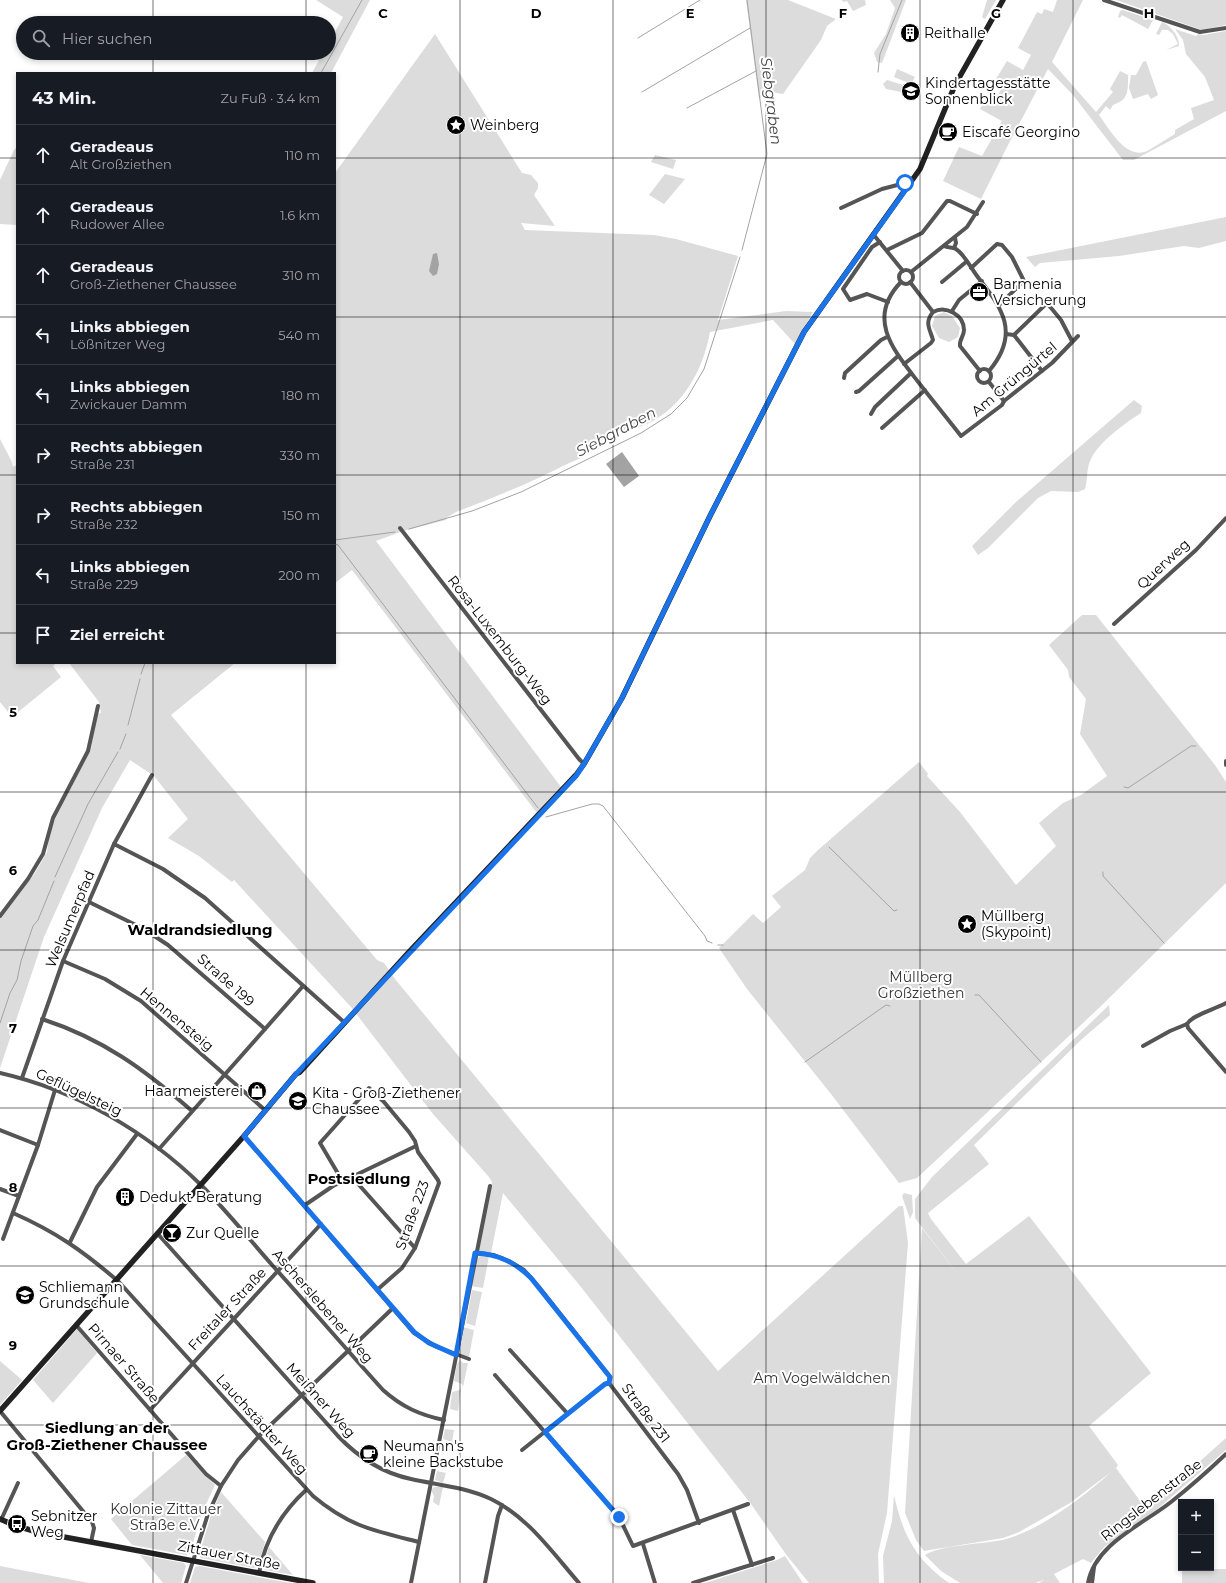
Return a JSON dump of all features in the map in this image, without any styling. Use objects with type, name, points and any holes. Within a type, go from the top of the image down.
[{"type":"street","points":[[91,1542],[94,1528],[92,1522],[0,1411],[292,1082],[293,1078],[568,784],[584,764],[622,698],[710,516],[804,332],[909,185],[925,159],[955,85],[1003,0]]},
{"type":"street","points":[[1104,0],[1200,32],[1226,28]]},
{"type":"street","points":[[841,208],[882,190],[905,183],[909,185]]},
{"type":"street","points":[[887,250],[922,234],[947,201],[977,214]]},
{"type":"street","points":[[911,272],[955,238],[977,214],[983,202]]},
{"type":"street","points":[[873,234],[903,271]]},
{"type":"street","points":[[954,248],[956,243],[955,238]]},
{"type":"street","points":[[880,242],[872,247],[843,289],[850,300],[867,294],[888,302]]},
{"type":"street","points":[[971,268],[1000,243],[1012,257],[1024,281]]},
{"type":"street","points":[[944,246],[954,248],[999,305],[1005,322],[1006,334],[1001,352],[989,371]]},
{"type":"street","points":[[942,282],[966,262]]},
{"type":"street","points":[[903,271],[906,270],[911,272]]},
{"type":"street","points":[[901,282],[899,276],[903,271]]},
{"type":"street","points":[[910,282],[913,276],[911,272]]},
{"type":"street","points":[[999,305],[1028,278]]},
{"type":"street","points":[[882,428],[925,390],[898,356],[887,337],[885,317],[888,302],[894,290],[901,282]]},
{"type":"street","points":[[901,282],[910,282]]},
{"type":"street","points":[[910,282],[933,312]]},
{"type":"street","points":[[952,311],[958,300],[982,282]]},
{"type":"street","points":[[1014,335],[1047,302],[1061,320],[1072,341]]},
{"type":"street","points":[[933,312],[945,309],[952,311],[963,325],[963,334],[960,346],[980,371]]},
{"type":"street","points":[[904,364],[933,340],[928,324],[933,312]]},
{"type":"street","points":[[1006,334],[1014,335],[1042,371]]},
{"type":"street","name":"Am Grüngürtel","points":[[925,390],[961,436],[1002,405],[1004,401],[1042,371],[1066,350],[1072,341],[1078,336]]},
{"type":"street","points":[[844,378],[845,373],[881,340],[887,337]]},
{"type":"street","points":[[856,392],[898,356]]},
{"type":"street","points":[[985,369],[989,371],[992,375],[989,382],[983,383],[979,381],[977,376],[980,371],[985,369]]},
{"type":"street","points":[[871,414],[875,407],[912,374]]},
{"type":"street","points":[[989,382],[1004,401]]},
{"type":"street","name":"Querweg","points":[[1114,624],[1196,550],[1226,518]]},
{"type":"street","name":"Rosa-Luxemburg-Weg","points":[[400,528],[584,764]]},
{"type":"street","points":[[0,916],[28,879],[43,854],[48,831],[55,814],[88,751],[98,706]]},
{"type":"street","name":"Welsumerpfad","points":[[22,1078],[63,961],[114,844],[152,775]]},
{"type":"street","points":[[114,844],[147,860],[190,887],[345,1023]]},
{"type":"street","name":"Straße 199","points":[[89,902],[142,928],[168,945],[265,1029]]},
{"type":"street","name":"Hennensteig","points":[[63,961],[105,979],[141,1001],[266,1111]]},
{"type":"street","points":[[159,1149],[303,986]]},
{"type":"street","points":[[1143,1046],[1170,1031],[1187,1024],[1198,1015],[1226,1003]]},
{"type":"street","points":[[42,1019],[92,1039],[116,1052],[156,1079],[192,1111]]},
{"type":"street","points":[[1187,1024],[1188,1028],[1226,1072]]},
{"type":"street","name":"Geflügelsteig","points":[[0,1073],[22,1078],[55,1090],[94,1108],[159,1149],[200,1184]]},
{"type":"street","name":"Straße 223","points":[[343,1182],[320,1143],[369,1088],[384,1102],[415,1141],[418,1152],[439,1183],[415,1248],[402,1268],[377,1290]]},
{"type":"street","points":[[3,1239],[38,1145],[55,1090]]},
{"type":"street","points":[[0,1130],[38,1145]]},
{"type":"street","points":[[70,1242],[97,1187],[137,1134]]},
{"type":"street","points":[[244,1136],[414,1332],[423,1340],[456,1355],[469,1359]]},
{"type":"street","points":[[305,1206],[333,1186],[416,1146]]},
{"type":"street","points":[[352,1177],[415,1248]]},
{"type":"street","name":"Ascherslebener Weg","points":[[200,1184],[347,1351],[393,1399],[418,1413],[444,1420]]},
{"type":"street","points":[[413,1583],[419,1542],[444,1420],[475,1253],[490,1186]]},
{"type":"street","points":[[0,1189],[19,1196]]},
{"type":"street","name":"Lauchstädter Weg","points":[[13,1213],[38,1224],[70,1242],[116,1280],[306,1490],[332,1511],[356,1524],[380,1533],[419,1542]]},
{"type":"street","name":"Freitaler Straße","points":[[150,1410],[321,1224]]},
{"type":"street","name":"Meißner Weg","points":[[157,1233],[344,1443],[366,1460],[391,1473],[477,1493],[502,1505],[527,1525],[578,1583]]},
{"type":"street","name":"Straße 231","points":[[475,1253],[490,1254],[501,1258],[528,1274],[610,1377],[609,1383],[682,1480],[699,1523]]},
{"type":"street","points":[[186,1583],[208,1514],[221,1486],[238,1460],[258,1437],[393,1308]]},
{"type":"street","name":"Pirnaer Straße","points":[[76,1325],[206,1474],[221,1486]]},
{"type":"street","points":[[510,1350],[567,1414]]},
{"type":"street","points":[[495,1375],[622,1520],[632,1544],[636,1546],[643,1544],[748,1504]]},
{"type":"street","points":[[522,1450],[605,1384],[609,1383]]},
{"type":"street","name":"Ringslebenstraße","points":[[1088,1583],[1091,1570],[1110,1546],[1171,1502],[1226,1454]]},
{"type":"street","points":[[0,1519],[18,1483]]},
{"type":"street","points":[[259,1573],[264,1552],[277,1524],[285,1511],[306,1490]]},
{"type":"street","points":[[485,1583],[498,1516],[502,1505]]},
{"type":"street","points":[[733,1510],[752,1564]]},
{"type":"street","name":"Zittauer Straße","points":[[0,1519],[28,1530],[313,1583]]},
{"type":"street","points":[[643,1544],[655,1583]]},
{"type":"street","points":[[693,1583],[773,1558]]},
{"type":"street","points":[[1092,1583],[1094,1566]]},
{"type":"green space","points":[[316,0],[370,0],[332,72],[313,72],[319,60],[336,60],[336,30],[343,17]]},
{"type":"green space","points":[[746,0],[788,0],[836,19],[827,26],[821,40],[783,94],[770,92],[759,99]]},
{"type":"green space","points":[[841,0],[865,0],[866,5],[853,11],[847,1],[844,2]]},
{"type":"green space","points":[[890,0],[906,0],[882,63],[877,62],[874,53],[886,34],[895,8]]},
{"type":"green space","points":[[987,0],[996,0],[985,19],[982,17]]},
{"type":"green space","points":[[1057,0],[1083,0],[1052,62],[1096,112],[1113,92],[1110,89],[1120,71],[1128,75],[1125,98],[1113,105],[1110,110],[1106,106],[1099,115],[1114,136],[1126,148],[1133,152],[1141,153],[1149,150],[1175,134],[1175,130],[1194,119],[1191,108],[1214,100],[1205,77],[1186,54],[1183,40],[1175,29],[1196,36],[1198,34],[1203,35],[1226,31],[1226,111],[1134,160],[1123,160],[1073,95],[1048,69],[981,199],[943,181],[959,147],[982,156],[1002,121],[980,109],[990,91],[998,95],[1004,84],[996,79],[1007,61],[1023,70],[1031,55],[1018,48],[1037,12],[1042,14],[1044,9],[1053,12]]},
{"type":"green space","points":[[1116,0],[1226,0],[1226,25],[1202,30]]},
{"type":"green space","points":[[1123,10],[1153,20],[1148,29],[1122,15],[1120,18],[1118,17],[1120,11]]},
{"type":"green space","points":[[1162,22],[1174,32],[1178,39],[1179,46],[1166,50],[1178,44],[1173,34],[1168,30],[1162,30],[1159,35],[1156,34]]},
{"type":"green space","points":[[435,34],[522,173],[531,175],[538,183],[538,188],[534,195],[555,226],[521,223],[525,230],[654,235],[676,239],[738,256],[718,320],[786,311],[813,312],[795,344],[773,320],[710,332],[702,361],[688,388],[679,400],[656,419],[642,426],[621,431],[606,437],[593,450],[582,457],[498,496],[456,512],[446,518],[446,520],[403,531],[376,541],[561,787],[537,813],[352,570],[336,582],[336,172]]},
{"type":"green space","points":[[1146,61],[1158,95],[1151,99],[1148,94],[1133,99],[1129,88],[1131,75],[1136,75],[1143,62]]},
{"type":"green space","points":[[897,69],[915,77],[911,84],[894,77]]},
{"type":"green space","points":[[887,80],[903,85],[901,92],[886,89],[883,84]]},
{"type":"green space","points":[[16,148],[16,225],[0,224],[0,180]]},
{"type":"green space","points":[[655,155],[676,160],[673,169],[651,162]]},
{"type":"green space","points":[[665,174],[685,179],[664,204],[649,195]]},
{"type":"green space","points":[[1226,217],[1226,241],[1199,248],[1184,246],[1119,256],[1040,263],[1035,267],[1026,257]]},
{"type":"green space","points":[[944,312],[952,316],[960,328],[958,337],[949,342],[939,338],[932,326],[935,316]]},
{"type":"green space","points":[[1134,400],[1142,406],[1141,413],[1113,433],[1100,446],[1088,466],[1085,489],[1078,492],[1051,491],[1038,498],[988,548],[978,555],[972,546],[1016,502]]},
{"type":"green space","points":[[0,439],[13,467],[16,466],[16,664],[55,664],[53,666],[61,677],[12,717],[0,702]]},
{"type":"green space","name":"Müllberg Großziethen","points":[[1082,615],[1096,615],[1215,765],[1226,782],[1226,883],[1099,1008],[917,1178],[899,1183],[831,1094],[747,989],[719,948],[753,914],[763,923],[781,907],[772,896],[805,870],[810,858],[818,850],[919,762],[928,774],[927,776],[960,812],[1016,885],[1056,846],[1039,823],[1063,803],[1081,795],[1107,776],[1080,734],[1086,699],[1069,677],[1068,670],[1049,645]]},
{"type":"green space","name":"Am Vogelwäldchen","points":[[70,664],[234,664],[171,715],[377,960],[384,963],[395,979],[718,1371],[899,1206],[903,1206],[908,1243],[887,1513],[878,1554],[879,1583],[809,1583],[785,1553],[751,1504],[581,1287],[503,1193],[491,1253],[477,1252],[492,1182],[489,1177],[433,1114],[351,1007],[234,880],[232,882],[199,856],[168,838],[188,819],[154,776],[130,760],[102,808],[44,937],[0,1068],[0,918],[35,873],[47,852],[50,829],[91,748],[97,714],[101,713],[99,702]]},
{"type":"green space","points":[[1109,1005],[1110,1015],[1082,1039],[974,1145],[989,1164],[928,1213],[966,1264],[1029,1216],[1151,1373],[1089,1426],[1118,1465],[1116,1468],[1143,1505],[1151,1505],[1226,1438],[1226,1450],[1155,1511],[1104,1547],[1091,1563],[1083,1559],[1054,1574],[1060,1583],[1039,1583],[1044,1580],[1035,1583],[960,1583],[941,1571],[925,1555],[941,1549],[998,1541],[1019,1535],[1062,1511],[1111,1472],[1070,1503],[1019,1532],[1003,1538],[924,1551],[916,1540],[905,1513],[922,1228],[963,1281],[915,1218],[915,1199],[932,1177]]},
{"type":"green space","points":[[904,1193],[912,1195],[913,1212],[910,1219],[902,1196]]},
{"type":"green space","points":[[480,1256],[489,1256],[483,1288],[470,1286],[477,1259]]},
{"type":"green space","points":[[472,1290],[482,1292],[475,1326],[466,1323]]},
{"type":"green space","points":[[463,1327],[474,1330],[469,1357],[458,1353]]},
{"type":"green space","points":[[77,1329],[97,1353],[53,1403],[33,1380]]},
{"type":"green space","points":[[460,1360],[463,1363],[468,1363],[463,1387],[462,1384],[454,1381],[457,1364]]},
{"type":"green space","points":[[0,1361],[22,1380],[0,1405]]},
{"type":"green space","points":[[461,1388],[458,1411],[450,1409],[452,1392],[460,1390]]},
{"type":"green space","points":[[445,1429],[454,1430],[452,1442],[443,1439]]},
{"type":"green space","name":"Kolonie Zittauer Straße e.V.","points":[[186,1455],[215,1485],[202,1513],[190,1553],[186,1555],[132,1545],[111,1519]]},
{"type":"green space","points":[[437,1471],[446,1473],[443,1483],[435,1480]]},
{"type":"green space","points":[[434,1487],[443,1487],[439,1506],[433,1502],[434,1496],[431,1490]]},
{"type":"green space","name":"Kolonie Zittauer Straße e.V.","points":[[221,1492],[265,1542],[258,1566],[254,1568],[201,1558],[199,1555],[212,1512]]},
{"type":"green space","points":[[894,1495],[906,1534],[912,1545],[927,1565],[949,1583],[884,1583],[883,1556],[892,1521]]},
{"type":"green space","points":[[269,1547],[293,1575],[265,1570],[263,1567]]},
{"type":"green space","name":"Kolonie Zittauer Straße e.V.","points":[[140,1555],[184,1563],[186,1566],[181,1583],[163,1583]]},
{"type":"green space","points":[[785,1556],[803,1583],[705,1583],[777,1560]]},
{"type":"green space","points":[[0,1566],[89,1583],[0,1583]]},
{"type":"green space","name":"Kolonie Zittauer Straße e.V.","points":[[199,1566],[291,1583],[190,1583],[195,1567]]},
{"type":"green space","points":[[1214,1569],[1226,1569],[1226,1583],[1182,1583],[1182,1571],[1214,1571]]},
{"type":"shaded area","points":[[437,253],[439,264],[437,274],[433,276],[429,271],[433,254]]},
{"type":"shaded area","points":[[622,452],[639,476],[624,487],[606,464]]},
{"type":"waterway","points":[[336,46],[362,0]]},
{"type":"waterway","points":[[638,38],[700,0]]},
{"type":"waterway","name":"Siebgraben","points":[[742,250],[767,154],[747,0]]},
{"type":"waterway","points":[[878,72],[880,54],[902,0]]},
{"type":"waterway","points":[[642,92],[750,28]]},
{"type":"waterway","points":[[322,72],[328,60]]},
{"type":"waterway","points":[[687,108],[756,71]]},
{"type":"waterway","name":"Siebgraben","points":[[409,529],[472,511],[521,492],[641,433],[671,414],[687,398],[704,369],[740,257]]},
{"type":"waterway","name":"Siebgraben","points":[[336,540],[395,532]]},
{"type":"waterway","points":[[336,544],[538,808]]},
{"type":"waterway","name":"Siebgraben","points":[[141,674],[145,664]]},
{"type":"waterway","name":"Siebgraben","points":[[128,725],[140,679]]},
{"type":"waterway","name":"Siebgraben","points":[[120,749],[126,734]]},
{"type":"waterway","points":[[1124,787],[1128,788],[1191,746],[1196,746]]},
{"type":"waterway","points":[[55,877],[88,804],[118,752]]},
{"type":"waterway","points":[[546,817],[592,804],[599,804],[603,806],[705,936],[707,941],[712,943]]},
{"type":"waterway","points":[[829,847],[894,911],[897,910]]},
{"type":"waterway","points":[[1103,872],[1103,876],[1164,943]]},
{"type":"waterway","points":[[0,1023],[10,993],[17,980],[21,961],[33,926],[38,920],[54,881]]},
{"type":"waterway","points":[[718,945],[723,945]]},
{"type":"waterway","points":[[975,995],[979,995],[1041,1062]]},
{"type":"waterway","points":[[805,1062],[886,1005],[890,1006]]},
{"type":"place","name":"Reithalle","points":[[910,33]]},
{"type":"place","name":"Kindertagesstätte Sonnenblick","points":[[911,91]]},
{"type":"place","name":"Weinberg","points":[[456,125]]},
{"type":"place","name":"Eiscafé Georgino","points":[[948,132]]},
{"type":"place","name":"Barmenia Versicherung","points":[[979,292]]},
{"type":"place","name":"Müllberg (Skypoint)","points":[[967,924]]},
{"type":"place","name":"Haarmeisterei","points":[[257,1091]]},
{"type":"place","name":"Kita - Groß-Ziethener Chaussee","points":[[298,1101]]},
{"type":"place","name":"Dedukt Beratung","points":[[125,1197]]},
{"type":"place","name":"Zur Quelle","points":[[172,1233]]},
{"type":"place","name":"Schliemann Grundschule","points":[[25,1295]]},
{"type":"place","name":"Neumann's kleine Backstube","points":[[369,1454]]},
{"type":"place","name":"Sebnitzer Weg","points":[[17,1524]]},
{"type":"district","name":"Waldrandsiedlung","points":[[200,930]]},
{"type":"district","name":"Postsiedlung","points":[[359,1179]]},
{"type":"district","name":"Siedlung an der Groß-Ziethener Chaussee","points":[[107,1436]]},
{"type":"route","points":[[619,1517],[545,1432],[605,1384],[609,1383],[610,1377],[524,1270],[509,1261],[490,1254],[475,1253],[456,1355],[437,1347],[423,1340],[414,1332],[285,1181],[244,1136],[292,1082],[296,1074],[300,1072],[408,953],[576,776],[622,698],[710,516],[804,332],[860,251],[909,185],[905,183]]}]
